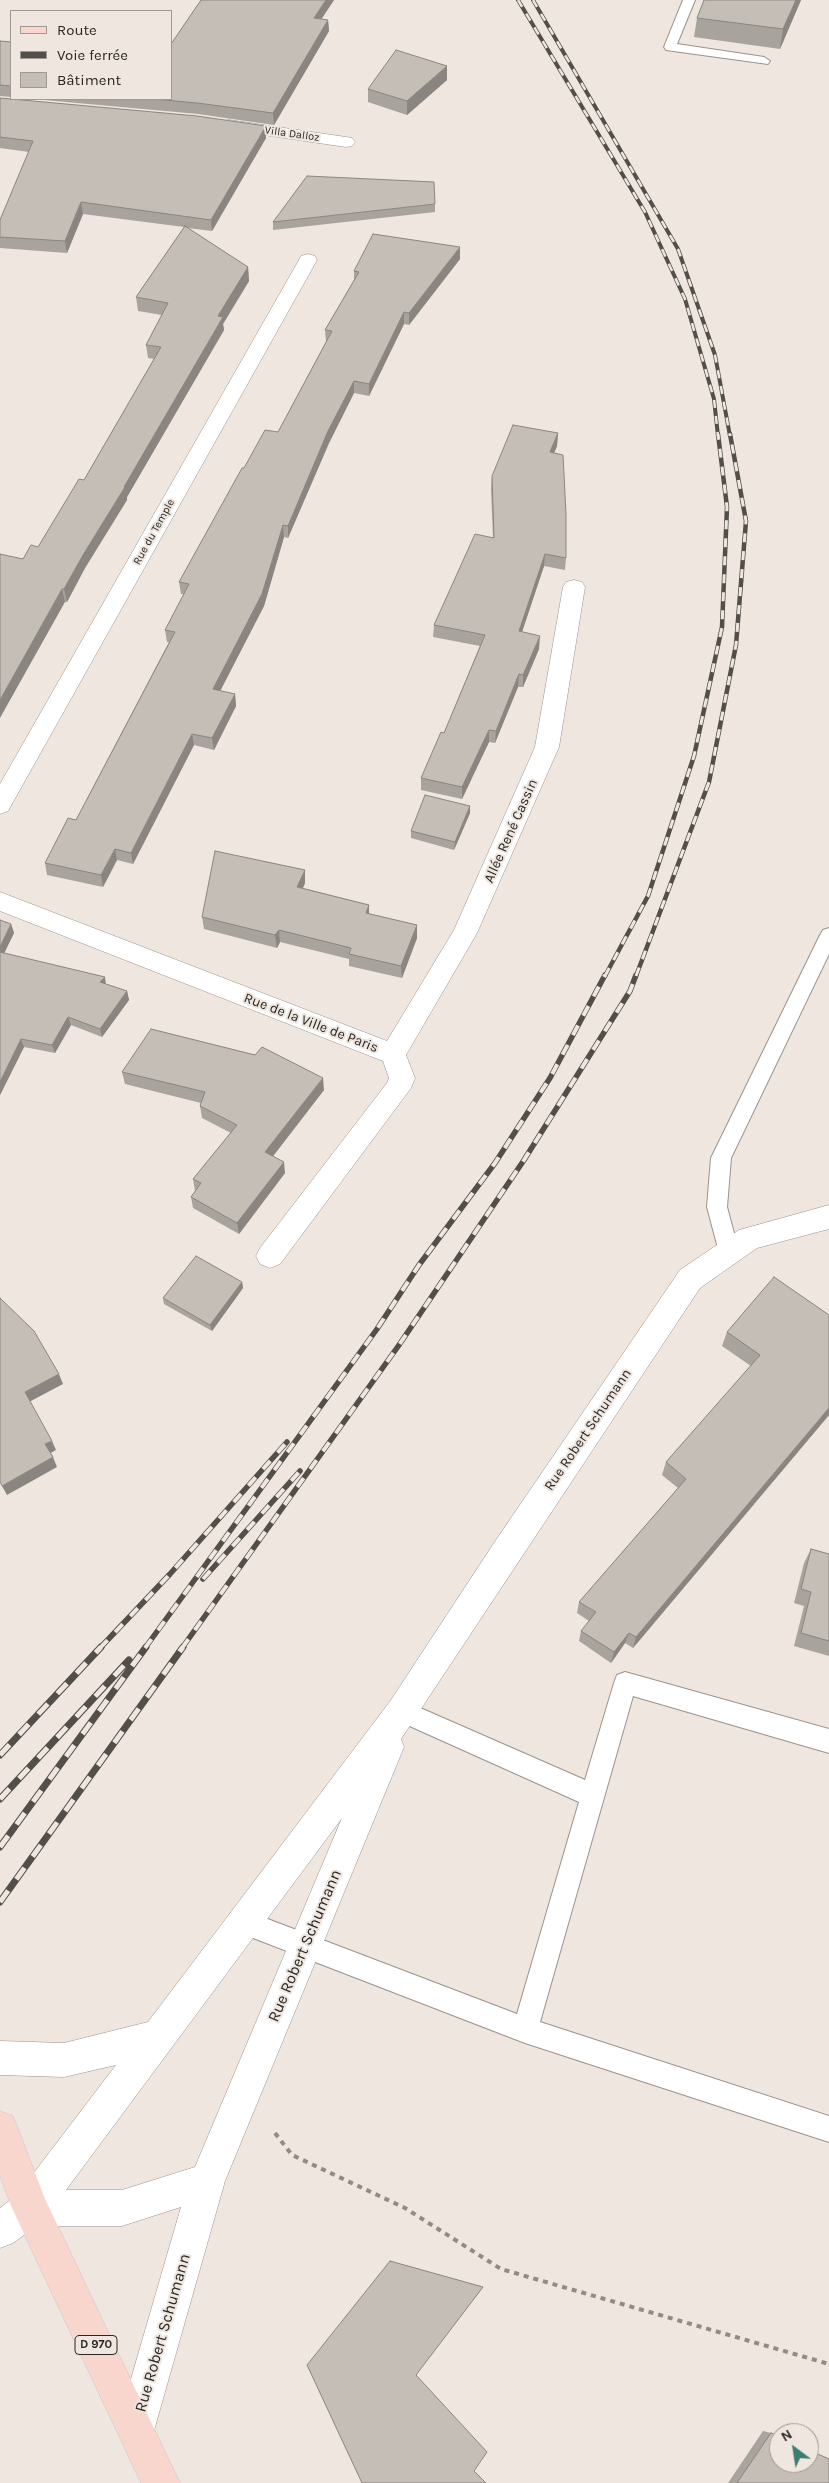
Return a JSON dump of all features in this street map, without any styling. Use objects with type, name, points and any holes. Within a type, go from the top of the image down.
[{"type":"main road","name":"D 970","points":[[0,2129],[30,2208],[136,2427],[161,2483]]},
{"type":"street","name":"Villa Dalloz","points":[[208,122],[346,142]]},
{"type":"street","name":"Rue du Temple","points":[[0,805],[308,260]]},
{"type":"street","name":"Allée René Cassin","points":[[393,1054],[465,933],[548,747],[574,587]]},
{"type":"street","name":"Rue de la Ville de Paris","points":[[0,901],[393,1054],[402,1078],[398,1088],[270,1256]]},
{"type":"street","name":"Rue Robert Schumann","points":[[0,2230],[30,2208],[402,1712],[505,1553],[690,1278],[749,1238],[829,1217]]},
{"type":"street","name":"Rue Robert Schumann","points":[[136,2427],[207,2181],[402,1712]]},
{"type":"street","points":[[0,2058],[64,2060],[158,2037]]},
{"type":"street","points":[[30,2208],[122,2208],[207,2181]]},
{"type":"lane","points":[[689,0],[670,47],[764,61]]},
{"type":"lane","points":[[729,1252],[717,1207],[721,1158],[829,934]]},
{"type":"lane","points":[[525,2030],[625,1683],[829,1740]]},
{"type":"lane","points":[[402,1712],[593,1796]]},
{"type":"lane","points":[[244,1922],[525,2030],[829,2129]]},
{"type":"path","points":[[244,2092],[292,2155],[406,2208],[501,2269],[829,2364]]},
{"type":"building","points":[[201,0],[326,0],[314,18],[328,20],[273,113],[165,100],[172,100],[172,43]]},
{"type":"building","points":[[704,0],[796,0],[783,29],[697,18]]},
{"type":"building","points":[[0,41],[10,42],[10,86],[0,85]]},
{"type":"building","points":[[396,50],[447,66],[407,101],[368,89]]},
{"type":"building","points":[[0,98],[197,116],[266,126],[211,220],[81,202],[65,241],[0,237],[0,220],[33,141],[0,137]]},
{"type":"building","points":[[307,176],[434,182],[435,204],[273,222]]},
{"type":"building","points":[[185,226],[248,267],[218,316],[223,317],[125,487],[64,589],[62,589],[0,700],[0,554],[23,559],[31,545],[38,547],[79,479],[84,480],[161,347],[146,345],[168,303],[136,297]]},
{"type":"building","points":[[373,234],[460,247],[409,313],[404,312],[369,384],[354,381],[328,431],[288,526],[283,525],[262,594],[213,689],[235,694],[212,738],[192,734],[131,853],[115,849],[101,875],[45,863],[68,818],[76,820],[175,632],[165,630],[189,584],[179,582],[265,430],[278,432],[332,331],[325,330],[359,272],[354,271]]},
{"type":"building","points":[[513,425],[558,433],[550,452],[563,455],[566,558],[545,554],[519,631],[540,636],[523,675],[519,674],[496,731],[489,730],[462,787],[421,778],[441,732],[444,733],[485,635],[434,625],[475,534],[494,538],[492,476]]},
{"type":"building","points":[[425,795],[470,806],[455,842],[411,831]]},
{"type":"building","points":[[215,851],[305,870],[297,887],[369,905],[366,913],[417,925],[401,966],[349,954],[351,948],[279,930],[275,935],[202,917]]},
{"type":"building","points":[[0,920],[11,924],[0,947]]},
{"type":"building","points":[[0,952],[105,977],[100,982],[127,991],[100,1029],[68,1017],[52,1045],[21,1039],[0,1082]]},
{"type":"building","points":[[151,1029],[255,1055],[262,1047],[323,1078],[265,1152],[284,1162],[237,1223],[191,1197],[201,1183],[193,1179],[237,1125],[200,1106],[205,1092],[122,1072]]},
{"type":"building","points":[[196,1256],[242,1282],[210,1325],[163,1298]]},
{"type":"building","points":[[774,1277],[829,1315],[829,1408],[636,1637],[629,1633],[614,1652],[581,1631],[596,1612],[579,1602],[686,1479],[666,1462],[760,1355],[727,1332]]},
{"type":"building","points":[[0,1298],[34,1331],[59,1374],[25,1392],[52,1441],[45,1444],[53,1457],[2,1486],[0,1481]]},
{"type":"building","points":[[811,1549],[829,1554],[829,1641],[801,1633],[811,1592],[801,1589]]},
{"type":"building","points":[[390,2261],[483,2287],[416,2375],[487,2452],[474,2471],[486,2483],[362,2483],[307,2365]]},
{"type":"building","points":[[769,2436],[769,2473],[819,2473],[819,2454],[829,2459],[829,2483],[737,2483]]},
{"type":"railway","points":[[518,0],[645,212],[685,299],[714,399],[718,436]]},
{"type":"railway","points":[[533,0],[678,249],[715,355],[730,436]]},
{"type":"railway","points":[[605,976],[648,896],[694,756],[722,627],[727,507],[718,434]]},
{"type":"railway","points":[[636,976],[709,782],[736,645],[746,521],[730,434]]},
{"type":"railway","points":[[145,1648],[377,1329],[419,1265],[495,1163],[550,1078],[605,975]]},
{"type":"railway","points":[[182,1648],[399,1345],[524,1160],[630,991],[636,975]]},
{"type":"railway","points":[[100,1648],[170,1574],[287,1442]]},
{"type":"railway","points":[[203,1579],[300,1471]]},
{"type":"railway","points":[[0,1755],[101,1647]]},
{"type":"railway","points":[[0,1847],[146,1647]]},
{"type":"railway","points":[[0,1902],[183,1647]]},
{"type":"railway","points":[[0,1799],[129,1660]]}]
